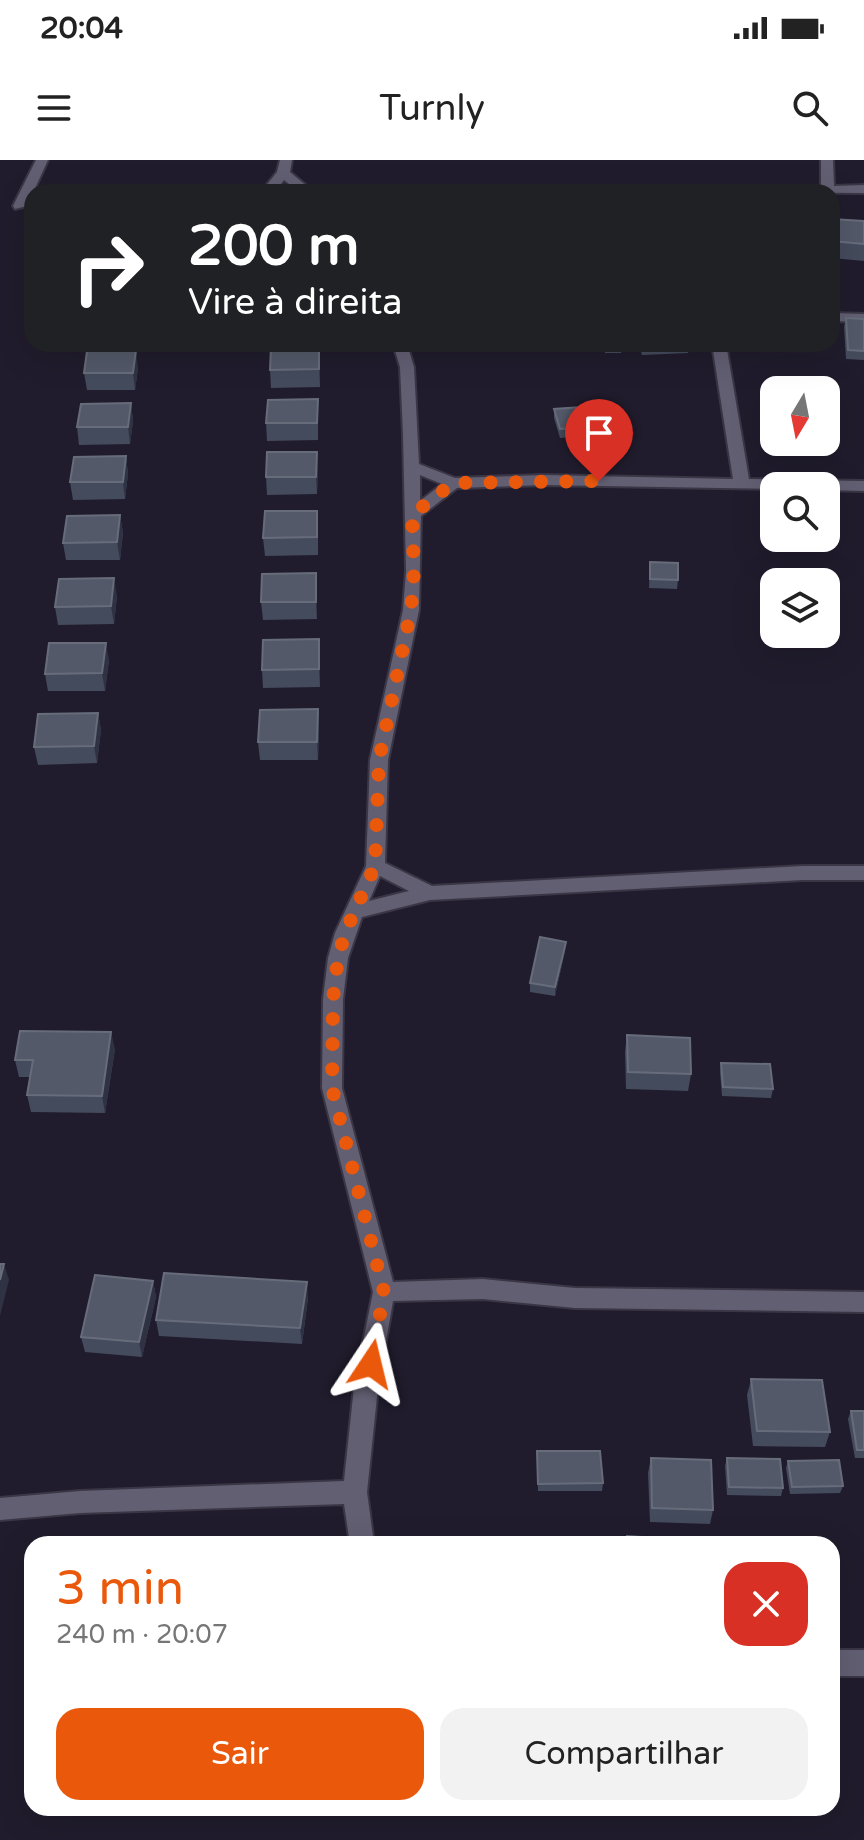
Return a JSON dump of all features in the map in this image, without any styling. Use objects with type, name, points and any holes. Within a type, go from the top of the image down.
[{"type":"street","points":[[34,184],[42,160]]},
{"type":"street","points":[[827,160],[828,184]]},
{"type":"street","points":[[273,184],[284,166],[300,184]]},
{"type":"street","points":[[840,190],[864,189]]},
{"type":"street","points":[[0,206],[24,206]]},
{"type":"street","points":[[840,317],[864,318]]},
{"type":"street","points":[[361,1536],[355,1492],[366,1387],[384,1292],[332,1088],[333,999],[338,958],[353,912],[375,866],[379,760],[411,610],[414,571],[411,466],[407,367],[402,352]]},
{"type":"street","points":[[720,352],[742,483]]},
{"type":"street","points":[[411,466],[453,483],[543,480],[864,486]]},
{"type":"street","points":[[412,515],[453,483]]},
{"type":"street","points":[[375,866],[430,893]]},
{"type":"street","points":[[353,912],[430,893],[802,873],[864,873]]},
{"type":"street","points":[[384,1292],[483,1289],[575,1298],[864,1302]]},
{"type":"street","points":[[0,1509],[80,1502],[355,1492]]},
{"type":"street","points":[[840,1663],[864,1663]]},
{"type":"building","points":[[840,220],[864,221],[864,244],[840,242]]},
{"type":"building","points":[[846,318],[864,319],[864,351],[848,350]]},
{"type":"building","points":[[87,352],[136,352],[133,373],[84,373]]},
{"type":"building","points":[[271,352],[319,352],[319,369],[270,370]]},
{"type":"building","points":[[318,399],[317,423],[266,423],[268,400]]},
{"type":"building","points":[[131,403],[128,427],[77,427],[81,404]]},
{"type":"building","points":[[582,407],[588,427],[560,429],[554,409]]},
{"type":"building","points":[[267,452],[317,452],[316,477],[266,477]]},
{"type":"building","points":[[126,456],[123,482],[70,482],[74,457]]},
{"type":"building","points":[[265,511],[317,511],[317,537],[263,538]]},
{"type":"building","points":[[120,515],[117,542],[63,543],[67,516]]},
{"type":"building","points":[[650,562],[678,563],[678,580],[650,579]]},
{"type":"building","points":[[316,573],[316,602],[261,602],[262,574]]},
{"type":"building","points":[[114,578],[111,606],[55,607],[59,579]]},
{"type":"building","points":[[319,639],[319,669],[262,670],[263,640]]},
{"type":"building","points":[[49,643],[106,643],[102,673],[45,674]]},
{"type":"building","points":[[318,709],[317,742],[258,742],[260,710]]},
{"type":"building","points":[[98,713],[94,746],[34,747],[38,714]]},
{"type":"building","points":[[540,937],[566,942],[555,987],[530,983]]},
{"type":"building","points":[[20,1031],[111,1032],[102,1096],[27,1095],[33,1060],[15,1060]]},
{"type":"building","points":[[627,1035],[690,1038],[691,1074],[628,1072]]},
{"type":"building","points":[[721,1063],[770,1064],[773,1089],[723,1087]]},
{"type":"building","points":[[164,1273],[307,1282],[300,1328],[156,1320]]},
{"type":"building","points":[[95,1275],[153,1281],[139,1342],[81,1337]]},
{"type":"building","points":[[751,1379],[822,1380],[830,1432],[757,1431]]},
{"type":"building","points":[[851,1411],[864,1411],[864,1450],[857,1450]]},
{"type":"building","points":[[537,1451],[600,1451],[603,1483],[538,1484]]},
{"type":"building","points":[[651,1458],[711,1460],[713,1510],[652,1508]]},
{"type":"building","points":[[727,1458],[780,1459],[783,1488],[729,1487]]},
{"type":"building","points":[[839,1460],[843,1486],[792,1487],[788,1461]]},
{"type":"route","points":[[371,1364],[384,1292],[332,1088],[333,999],[338,958],[345,933],[375,866],[379,760],[411,610],[414,571],[412,515],[453,483],[599,481]]}]
